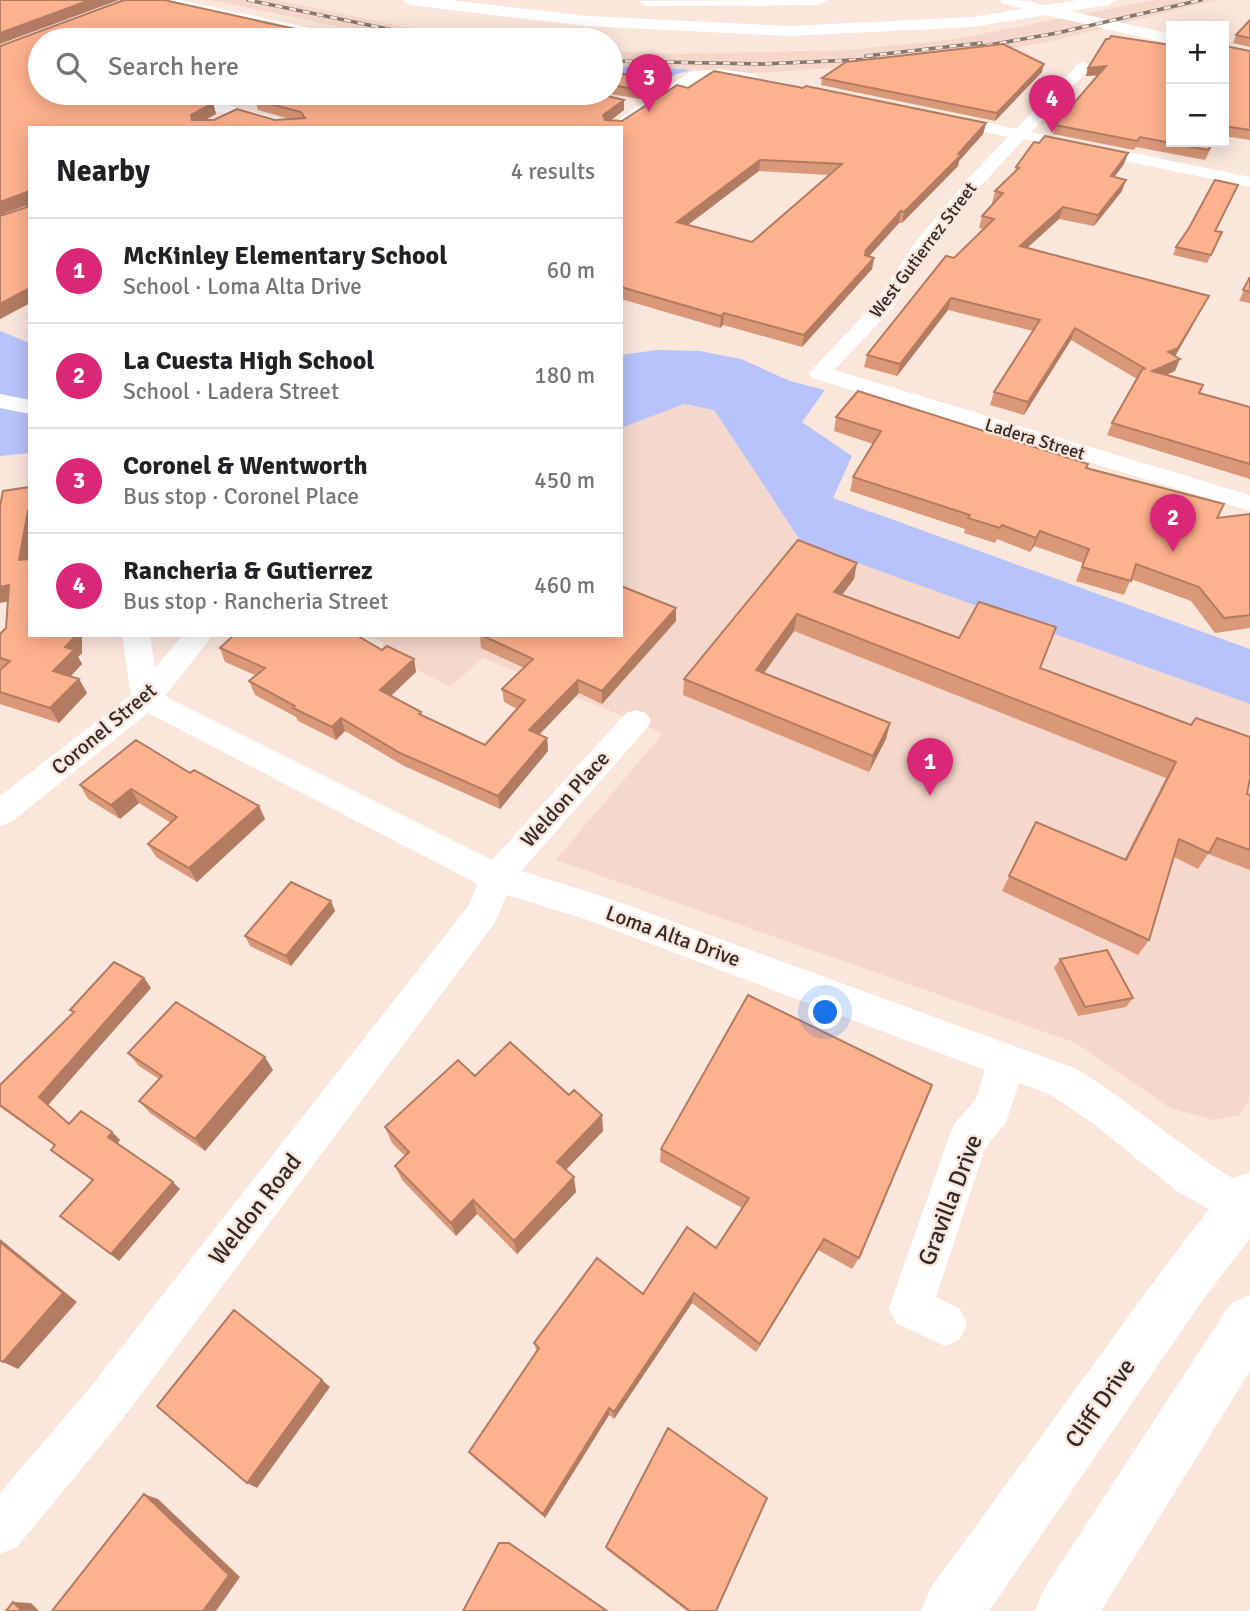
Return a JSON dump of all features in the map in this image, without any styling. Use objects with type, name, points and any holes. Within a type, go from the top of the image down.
[{"type":"main road","points":[[410,0],[586,21],[790,32],[934,26],[1108,0]]},
{"type":"main road","points":[[433,0],[625,11],[824,5]]},
{"type":"main road","points":[[1008,0],[1166,38]]},
{"type":"main road","points":[[626,1],[824,5]]},
{"type":"main road","name":"Cliff Drive","points":[[952,1611],[1184,1283],[1247,1205]]},
{"type":"main road","points":[[1066,1611],[1250,1322]]},
{"type":"street","points":[[163,0],[292,28]]},
{"type":"street","name":"West Gutierrez Street","points":[[820,373],[885,306],[921,248],[971,186],[1084,66]]},
{"type":"street","points":[[616,126],[690,77],[727,73],[769,82]]},
{"type":"street","points":[[627,103],[644,107]]},
{"type":"street","points":[[211,105],[289,126]]},
{"type":"street","points":[[212,123],[252,105]]},
{"type":"street","points":[[926,115],[1250,182]]},
{"type":"street","name":"Ladera Street","points":[[820,373],[1250,503]]},
{"type":"street","points":[[0,401],[28,407]]},
{"type":"street","points":[[136,637],[146,699]]},
{"type":"street","name":"Coronel Street","points":[[0,813],[146,699],[198,637]]},
{"type":"street","name":"Loma Alta Drive","points":[[146,699],[497,878],[590,906],[1064,1082],[1108,1111],[1192,1178],[1247,1205]]},
{"type":"street","name":"Weldon Place","points":[[497,878],[515,854],[636,721]]},
{"type":"street","name":"Weldon Road","points":[[0,1530],[104,1406],[482,914],[497,878]]},
{"type":"street","name":"Gravilla Drive","points":[[945,1324],[911,1308],[969,1137],[992,1109],[1007,1060]]},
{"type":"shaded area","points":[[212,0],[276,0],[413,28],[344,28]]},
{"type":"shaded area","points":[[1154,0],[1216,0],[1056,40],[988,53],[757,73],[623,66],[623,52],[672,54],[848,50],[956,39]]},
{"type":"shaded area","points":[[623,66],[691,70],[671,76],[633,97],[623,95]]},
{"type":"shaded area","points":[[0,331],[28,342],[28,453],[0,456]]},
{"type":"shaded area","points":[[657,350],[700,351],[741,359],[790,381],[825,390],[802,422],[852,456],[833,498],[1250,649],[1250,704],[802,543],[714,410],[684,404],[623,427],[623,355]]},
{"type":"shaded area","points":[[684,403],[714,410],[802,543],[1250,704],[1250,1097],[1240,1115],[1214,1120],[1170,1108],[1076,1043],[556,860],[663,733],[483,658],[450,687],[383,652],[383,642],[372,637],[623,637],[623,427]]},
{"type":"building","points":[[0,0],[90,0],[0,33]]},
{"type":"building","points":[[124,0],[164,0],[291,28],[49,28]]},
{"type":"building","points":[[1250,20],[1250,38],[1236,35]]},
{"type":"building","points":[[28,36],[28,105],[209,105],[191,115],[192,120],[214,120],[237,109],[275,120],[305,118],[301,112],[274,105],[617,105],[603,115],[605,120],[622,121],[677,85],[688,88],[714,71],[803,88],[806,86],[986,123],[958,154],[961,155],[904,212],[901,211],[866,250],[865,255],[874,258],[804,335],[724,313],[721,316],[623,288],[623,126],[28,126],[28,289],[0,304],[0,216],[27,207],[27,192],[0,202],[0,46]],"holes":[[[760,160],[842,164],[752,242],[677,222]]]},
{"type":"building","points":[[1111,36],[1166,44],[1166,142],[1140,137],[1137,141],[1055,125],[1106,66],[1088,68],[1106,39]]},
{"type":"building","points":[[1003,44],[1044,64],[997,113],[822,78],[846,62]]},
{"type":"building","points":[[1229,47],[1250,51],[1250,130],[1229,127]]},
{"type":"building","points":[[623,74],[655,81],[640,90],[623,87]]},
{"type":"building","points":[[1045,136],[1128,153],[1111,176],[1126,180],[1098,215],[1063,207],[1020,246],[1209,296],[1178,348],[1168,352],[1180,359],[1152,371],[1203,385],[1199,393],[1250,407],[1250,464],[1112,423],[1143,368],[1146,369],[1075,328],[1028,402],[994,392],[1040,320],[951,298],[900,364],[867,355],[946,256],[954,258],[994,219],[982,216],[1003,193],[995,191],[1019,168],[1016,167],[1034,142],[1039,143]]},
{"type":"building","points":[[1215,180],[1238,185],[1215,231],[1222,232],[1211,255],[1176,247],[1189,228]]},
{"type":"building","points":[[1250,277],[1250,292],[1243,290]]},
{"type":"building","points":[[858,391],[1088,464],[1086,468],[1224,504],[1217,518],[1250,514],[1250,615],[1224,618],[1199,587],[1136,564],[1131,581],[1082,567],[1089,549],[1040,531],[1036,538],[1002,525],[1000,528],[968,518],[970,515],[853,477],[881,431],[836,417]]},
{"type":"building","points":[[28,487],[28,511],[19,560],[28,559],[28,637],[74,637],[65,647],[74,650],[53,671],[79,679],[50,708],[0,692],[0,670],[10,661],[0,658],[0,634],[6,628],[9,585],[0,587],[0,506],[3,491]]},
{"type":"building","points":[[798,540],[857,563],[834,592],[959,638],[979,602],[1056,627],[1040,668],[1191,725],[1196,718],[1250,737],[1250,778],[1247,794],[1250,795],[1250,850],[1217,838],[1209,853],[1179,839],[1149,940],[1009,876],[1036,822],[1126,860],[1176,762],[797,614],[756,670],[890,723],[873,756],[684,679]]},
{"type":"building","points":[[623,587],[676,608],[602,691],[578,680],[529,730],[547,738],[498,796],[400,753],[341,718],[332,727],[293,708],[295,706],[249,681],[265,668],[220,648],[232,637],[359,637],[382,650],[387,646],[414,659],[380,690],[421,712],[419,714],[485,745],[525,700],[502,689],[533,659],[485,637],[623,637]]},
{"type":"building","points":[[136,740],[190,773],[194,770],[259,806],[189,868],[148,844],[177,817],[131,789],[111,805],[80,785]]},
{"type":"building","points":[[291,882],[331,901],[286,956],[245,936]]},
{"type":"building","points":[[1107,950],[1133,998],[1085,1007],[1060,959]]},
{"type":"building","points":[[114,962],[144,978],[39,1097],[69,1124],[81,1111],[112,1132],[108,1137],[173,1182],[111,1254],[60,1216],[93,1180],[51,1150],[55,1145],[0,1105],[0,1085],[74,1012],[70,1010]]},
{"type":"building","points":[[748,995],[932,1085],[859,1258],[824,1239],[760,1344],[694,1293],[614,1412],[609,1408],[543,1514],[469,1452],[539,1348],[534,1343],[597,1258],[643,1294],[687,1227],[716,1248],[749,1198],[661,1149]]},
{"type":"building","points":[[176,1002],[265,1057],[195,1139],[139,1101],[162,1076],[128,1053]]},
{"type":"building","points":[[510,1042],[569,1095],[574,1090],[602,1115],[557,1162],[574,1177],[514,1241],[473,1200],[451,1223],[395,1166],[409,1152],[385,1127],[458,1060],[475,1076]]},
{"type":"building","points":[[0,1242],[63,1293],[3,1362],[0,1360]]},
{"type":"building","points":[[234,1310],[322,1380],[247,1483],[157,1406]]},
{"type":"building","points":[[668,1428],[767,1498],[716,1611],[690,1611],[606,1547]]},
{"type":"building","points":[[144,1494],[229,1575],[203,1611],[52,1611]]},
{"type":"building","points":[[499,1543],[509,1543],[607,1611],[463,1611]]},
{"type":"building","points":[[13,1602],[22,1611],[6,1611]]},
{"type":"railway","points":[[248,0],[383,28]]},
{"type":"railway","points":[[972,48],[1057,33],[1201,0]]},
{"type":"railway","points":[[866,56],[981,43]]},
{"type":"railway","points":[[623,61],[762,64],[875,59]]},
{"type":"place","name":"Coronel & Wentworth","points":[[649,112]]},
{"type":"place","name":"Rancheria & Gutierrez","points":[[1052,133]]},
{"type":"place","name":"La Cuesta High School","points":[[1173,552]]},
{"type":"place","name":"McKinley Elementary School","points":[[930,796]]}]
